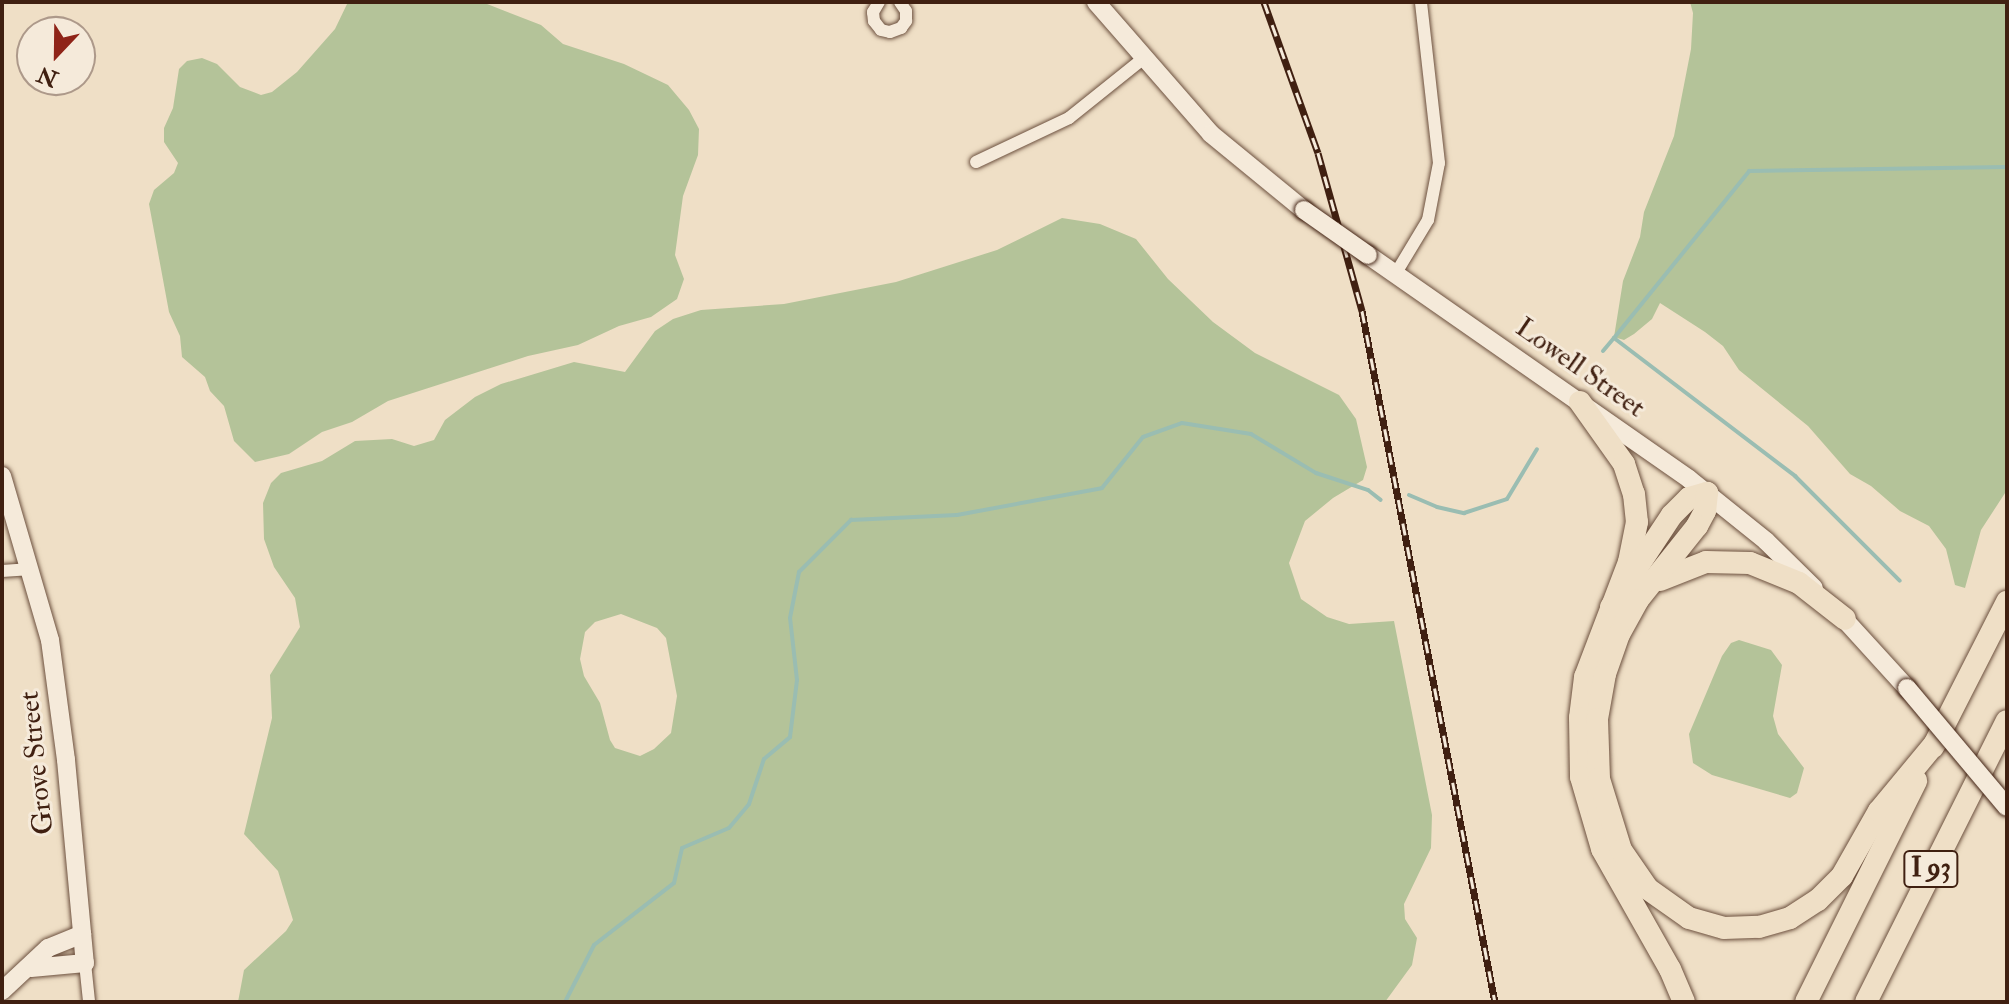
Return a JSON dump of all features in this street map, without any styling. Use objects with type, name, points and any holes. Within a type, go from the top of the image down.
[{"type":"highway","points":[[1580,402],[1617,452],[1632,485],[1636,508],[1634,543],[1591,656],[1583,692],[1579,747],[1581,777],[1602,849],[1670,969],[1684,1002]]},
{"type":"highway","points":[[1611,607],[1672,515],[1689,498],[1707,493],[1705,511],[1697,526],[1646,590],[1619,634],[1605,674],[1597,719],[1599,779],[1614,833],[1628,861],[1648,889],[1677,912],[1710,926],[1746,929],[1781,922],[1808,907],[1842,876],[1879,811],[1936,742]]},
{"type":"highway","points":[[1646,590],[1679,570],[1706,562],[1737,561],[1764,567],[1799,583],[1845,619]]},
{"type":"highway","name":"I 93","points":[[1806,1002],[2007,602]]},
{"type":"highway","name":"I 93","points":[[1866,1002],[2004,728]]},
{"type":"main road","name":"Lowell Street","points":[[1096,2],[1219,142],[1304,210],[1580,402],[1707,493],[1766,541],[1845,619],[2007,807]]},
{"type":"main road","name":"Grove Street","points":[[2,476],[31,569],[58,692],[85,963]]},
{"type":"main road","points":[[2,991],[31,968],[48,948],[82,934]]},
{"type":"main road","points":[[31,968],[85,963]]},
{"type":"street","points":[[874,3],[876,25],[881,30],[894,32],[906,21],[906,11],[900,2]]},
{"type":"street","points":[[1396,273],[1428,220],[1439,163],[1421,2]]},
{"type":"street","points":[[976,162],[1069,118],[1144,58]]},
{"type":"street","points":[[2,571],[31,569]]},
{"type":"street","name":"Grove Street","points":[[85,963],[89,1002]]},
{"type":"green space","points":[[348,2],[482,2],[541,25],[563,44],[624,64],[668,85],[689,110],[699,129],[698,155],[683,196],[675,255],[684,279],[677,299],[651,317],[619,326],[578,345],[528,356],[388,401],[352,422],[322,432],[289,454],[255,462],[234,441],[224,406],[210,391],[205,377],[182,357],[180,336],[169,312],[149,204],[154,190],[174,173],[178,163],[164,142],[164,128],[173,108],[179,69],[187,61],[202,58],[217,64],[240,87],[261,95],[272,92],[297,72],[335,29]]},
{"type":"green space","points":[[1690,2],[2007,2],[2007,490],[1981,530],[1965,588],[1955,585],[1946,549],[1929,526],[1900,511],[1871,486],[1850,474],[1808,426],[1739,370],[1723,346],[1705,332],[1660,303],[1652,319],[1634,334],[1624,340],[1614,337],[1623,281],[1640,237],[1644,212],[1674,136],[1691,49],[1693,13]]},
{"type":"green space","points":[[1062,218],[1100,224],[1136,239],[1168,279],[1213,322],[1255,353],[1339,395],[1356,419],[1367,467],[1363,480],[1333,498],[1305,521],[1289,563],[1301,599],[1327,617],[1349,624],[1394,621],[1432,815],[1431,848],[1404,904],[1405,919],[1417,938],[1412,965],[1385,1002],[238,1002],[244,970],[286,931],[293,920],[278,871],[244,834],[272,718],[270,675],[300,627],[295,598],[274,567],[264,539],[263,503],[271,483],[281,473],[322,461],[355,441],[392,439],[414,446],[434,440],[445,420],[475,397],[501,384],[574,362],[625,372],[655,331],[673,319],[701,310],[784,304],[896,282],[997,250]],"holes":[[[621,614],[657,628],[666,638],[677,696],[671,733],[654,749],[640,756],[615,748],[610,740],[600,703],[584,676],[580,659],[585,632],[595,622]]]},
{"type":"green space","points":[[1739,640],[1771,650],[1782,665],[1773,716],[1778,734],[1804,768],[1797,793],[1790,798],[1712,775],[1693,763],[1689,734],[1722,656],[1731,643]]},
{"type":"waterway","points":[[1614,338],[1749,171],[2007,167]]},
{"type":"waterway","points":[[1603,351],[1614,338],[1795,476],[1900,581]]},
{"type":"waterway","points":[[565,1002],[594,945],[674,883],[682,848],[729,828],[749,804],[764,759],[790,737],[797,680],[790,618],[799,572],[851,520],[957,515],[1102,488],[1143,437],[1182,423],[1251,434],[1316,473],[1368,490],[1381,500]]},
{"type":"waterway","points":[[1409,495],[1437,507],[1464,513],[1507,499],[1537,449]]},
{"type":"railway","points":[[1264,2],[1318,153],[1362,311],[1495,1002]]}]
